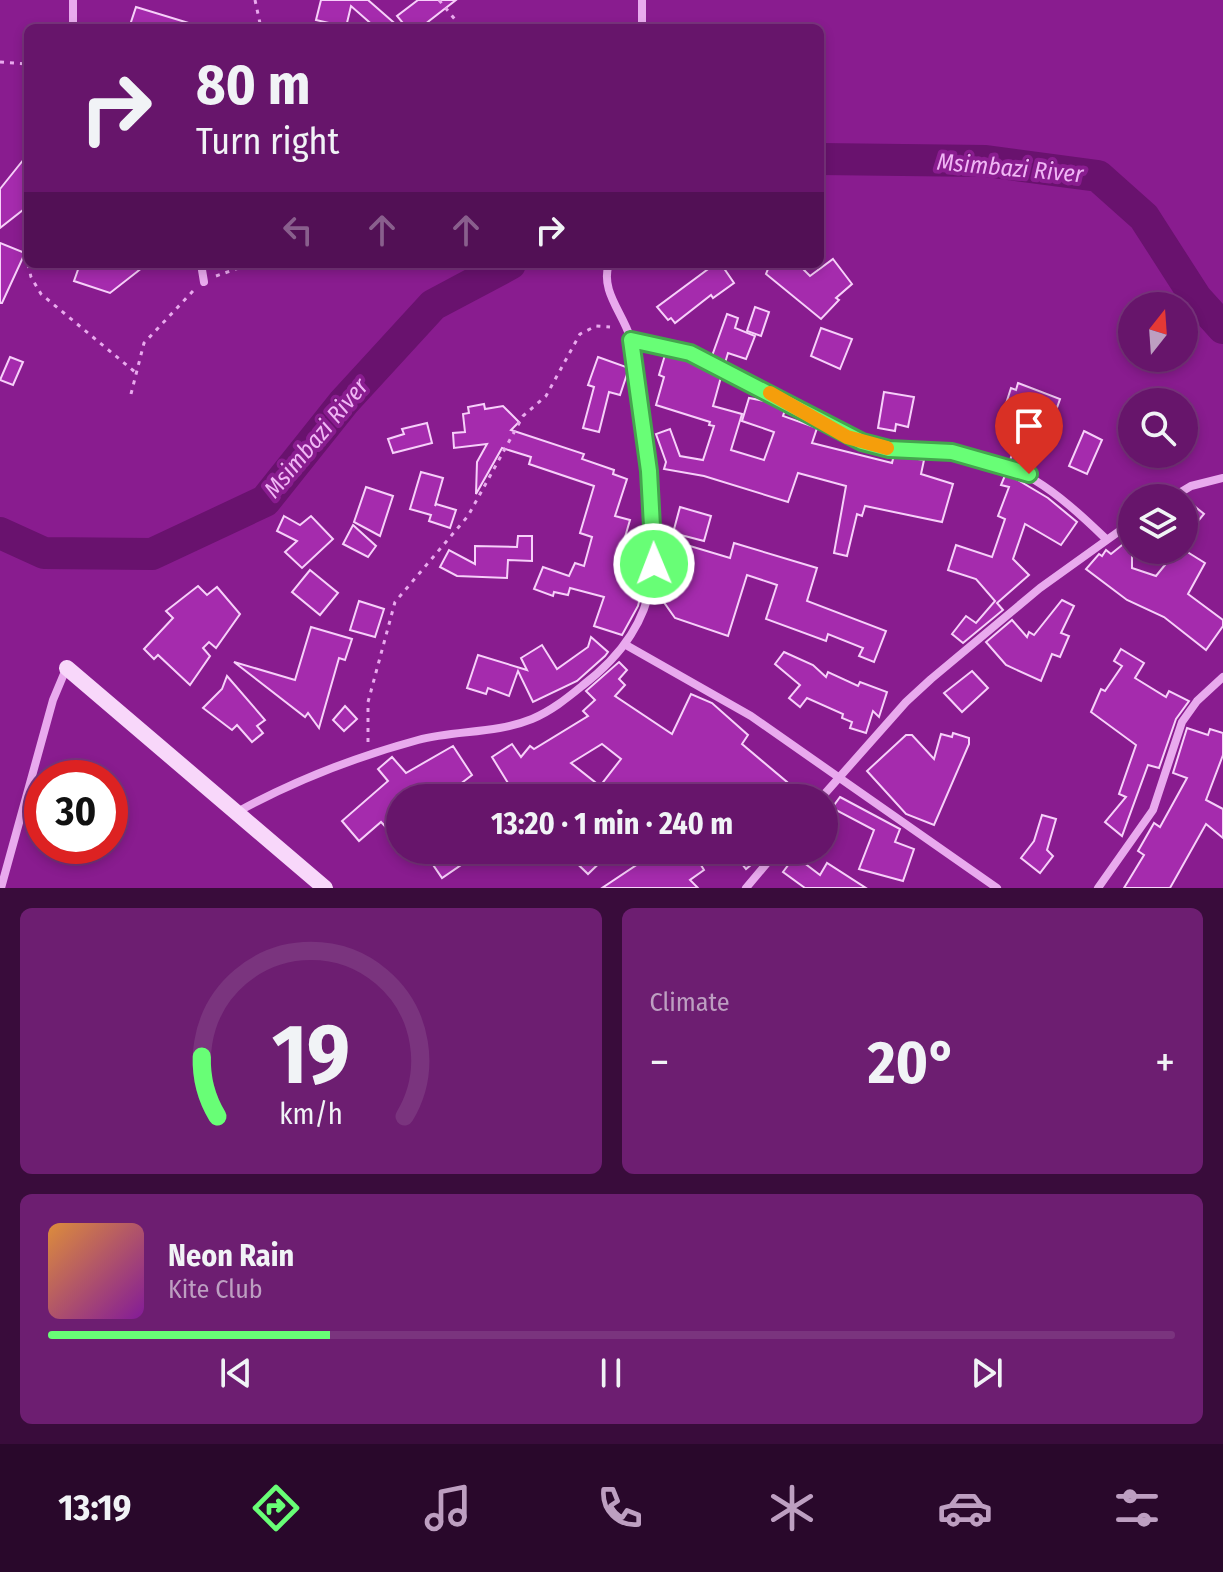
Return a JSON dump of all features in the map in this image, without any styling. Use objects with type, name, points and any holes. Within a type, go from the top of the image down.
[{"type":"street","points":[[73,0],[73,24]]},
{"type":"street","points":[[642,0],[642,24]]},
{"type":"street","points":[[202,268],[204,282]]},
{"type":"street","points":[[239,811],[287,785],[372,753],[424,739],[501,728],[531,719],[553,708],[594,677],[626,645],[650,597],[655,546],[631,340],[607,284],[608,268]]},
{"type":"street","points":[[631,340],[690,353],[862,442],[889,449],[952,452],[1029,474],[1065,500],[1105,538]]},
{"type":"street","points":[[1198,484],[1223,478]]},
{"type":"street","points":[[832,784],[923,687],[1118,530]]},
{"type":"street","points":[[626,645],[751,716],[997,888]]},
{"type":"street","points":[[1,888],[53,700],[67,668],[239,811],[325,888]]},
{"type":"street","points":[[1098,888],[1153,810],[1182,722],[1197,701],[1223,677]]},
{"type":"street","points":[[746,888],[766,864]]},
{"type":"path","points":[[255,0],[260,24]]},
{"type":"path","points":[[439,0],[459,24]]},
{"type":"path","points":[[0,62],[24,64]]},
{"type":"path","points":[[30,268],[41,294],[135,372]]},
{"type":"path","points":[[131,394],[144,343],[179,303],[204,282],[222,272],[249,268]]},
{"type":"path","points":[[372,753],[366,738],[368,702],[395,602],[468,516],[502,460],[523,416],[546,396],[580,334],[596,326],[627,327]]},
{"type":"building","points":[[321,0],[368,0],[395,24],[371,24],[351,6],[347,24],[316,20]]},
{"type":"building","points":[[418,0],[456,0],[425,24],[404,24],[397,16]]},
{"type":"building","points":[[136,7],[192,24],[130,24]]},
{"type":"building","points":[[24,159],[24,209],[0,228],[0,189]]},
{"type":"building","points":[[0,243],[24,255],[0,303]]},
{"type":"building","points":[[833,259],[852,284],[836,298],[839,300],[821,319],[766,274],[768,268],[802,268],[810,276]]},
{"type":"building","points":[[79,268],[142,268],[110,293],[74,281]]},
{"type":"building","points":[[710,268],[724,268],[734,283],[713,298],[711,295],[675,323],[671,318],[668,320],[657,307]]},
{"type":"building","points":[[755,307],[769,312],[761,336],[747,331]]},
{"type":"building","points":[[727,314],[738,318],[735,328],[755,336],[746,359],[728,353],[725,363],[712,356]]},
{"type":"building","points":[[821,328],[852,339],[840,369],[811,356]]},
{"type":"building","points":[[665,355],[690,361],[721,377],[713,406],[742,414],[731,450],[764,460],[774,432],[742,421],[749,398],[770,402],[785,410],[783,416],[817,428],[812,443],[892,463],[894,455],[924,460],[921,474],[953,484],[942,522],[865,506],[862,516],[857,514],[847,556],[834,553],[846,486],[798,473],[788,502],[704,476],[664,469],[666,462],[656,434],[670,429],[680,456],[703,460],[714,426],[656,405],[664,377],[659,375]]},
{"type":"building","points":[[10,357],[23,362],[13,385],[0,380]]},
{"type":"building","points":[[598,357],[629,368],[620,395],[609,392],[599,432],[583,428],[594,387],[588,385]]},
{"type":"building","points":[[1018,383],[1060,399],[1052,422],[1048,421],[1045,429],[1041,428],[1027,468],[1010,460],[1023,427],[1011,423],[1014,414],[1004,410],[1011,388],[1016,390]]},
{"type":"building","points":[[884,392],[914,397],[908,427],[896,424],[895,431],[878,428]]},
{"type":"building","points":[[484,404],[485,409],[503,406],[519,422],[511,430],[584,454],[582,459],[614,470],[613,474],[627,479],[615,516],[630,520],[616,568],[645,578],[638,606],[622,635],[594,626],[604,597],[570,588],[568,595],[554,592],[553,596],[534,589],[543,567],[569,576],[575,563],[584,566],[592,537],[580,533],[594,486],[529,464],[531,457],[502,448],[476,494],[477,462],[487,444],[454,448],[453,433],[465,432],[463,414],[469,413],[468,407]]},
{"type":"building","points":[[427,423],[432,443],[393,453],[388,439],[404,434],[402,429]]},
{"type":"building","points":[[1084,431],[1102,440],[1087,474],[1069,466]]},
{"type":"building","points":[[421,472],[443,478],[435,506],[456,510],[450,528],[429,521],[431,515],[410,509]]},
{"type":"building","points":[[1006,473],[1048,498],[1077,522],[1061,545],[1025,524],[1013,559],[1029,575],[997,603],[1003,610],[963,643],[952,634],[966,616],[976,623],[995,601],[976,579],[948,570],[956,545],[992,557],[1005,519],[998,516],[1009,487],[1001,485]]},
{"type":"building","points":[[366,487],[393,496],[380,536],[354,522]]},
{"type":"building","points":[[680,507],[711,516],[704,541],[673,533]]},
{"type":"building","points":[[284,516],[300,525],[311,516],[333,539],[302,568],[285,552],[297,541],[277,531]]},
{"type":"building","points":[[353,525],[376,546],[368,557],[343,544]]},
{"type":"building","points":[[518,536],[532,536],[532,561],[508,560],[507,578],[457,576],[440,567],[449,550],[475,564],[475,546],[517,547]]},
{"type":"building","points":[[734,543],[817,568],[807,601],[886,631],[874,662],[859,656],[863,648],[828,634],[826,641],[766,619],[777,585],[747,575],[728,636],[675,618],[656,591],[659,582],[665,584],[672,563],[684,567],[690,546],[730,558]]},
{"type":"building","points":[[1118,548],[1118,564],[1132,564],[1132,568],[1156,576],[1166,564],[1198,564],[1198,559],[1205,563],[1188,594],[1223,620],[1223,626],[1206,650],[1164,617],[1127,600],[1086,569],[1099,554],[1102,556],[1106,550],[1111,554]]},
{"type":"building","points":[[310,570],[338,593],[320,615],[292,592]]},
{"type":"building","points":[[198,586],[207,595],[217,587],[240,614],[216,648],[209,642],[203,648],[210,656],[190,685],[158,655],[154,659],[144,649],[173,618],[166,611]]},
{"type":"building","points":[[1062,600],[1074,606],[1061,633],[1069,636],[1060,657],[1052,654],[1041,681],[1006,665],[986,642],[1012,620],[1027,637],[1029,632],[1034,635]]},
{"type":"building","points":[[359,601],[384,609],[375,637],[350,630]]},
{"type":"building","points":[[311,627],[352,639],[345,660],[339,658],[319,728],[308,713],[305,717],[234,662],[295,680]]},
{"type":"building","points":[[591,637],[608,652],[605,656],[577,681],[533,702],[518,671],[509,696],[488,688],[486,694],[467,688],[478,655],[527,670],[521,658],[542,645],[557,669],[588,647]]},
{"type":"building","points":[[1121,649],[1144,663],[1135,678],[1166,697],[1169,691],[1189,701],[1176,719],[1159,768],[1148,765],[1122,836],[1105,822],[1126,797],[1119,794],[1136,745],[1091,712],[1101,689],[1105,691],[1122,666],[1114,661]]},
{"type":"building","points":[[784,652],[813,665],[826,677],[828,672],[858,686],[860,682],[887,692],[879,717],[873,711],[866,733],[850,728],[852,722],[842,718],[843,714],[807,698],[800,707],[789,698],[800,685],[775,664]]},
{"type":"building","points":[[619,662],[627,670],[619,679],[625,685],[615,696],[672,734],[691,694],[712,703],[748,735],[742,744],[787,782],[602,784],[621,759],[602,744],[571,763],[597,784],[507,784],[492,757],[512,744],[521,757],[530,746],[534,749],[588,716],[583,711],[595,700],[586,691]]},
{"type":"building","points":[[972,671],[988,688],[962,712],[944,693]]},
{"type":"building","points":[[227,676],[265,720],[257,726],[263,733],[252,742],[237,725],[232,730],[203,708],[222,689]]},
{"type":"building","points":[[345,706],[357,719],[344,731],[333,720]]},
{"type":"building","points":[[1187,728],[1208,735],[1210,729],[1223,733],[1223,755],[1206,800],[1223,809],[1223,838],[1206,824],[1170,888],[1124,888],[1144,855],[1138,851],[1154,823],[1160,827],[1187,778],[1173,773]]},
{"type":"building","points":[[953,733],[969,738],[969,744],[934,825],[906,814],[867,771],[906,735],[912,735],[934,759],[941,734],[952,737]]},
{"type":"building","points":[[453,746],[472,775],[460,784],[386,784],[386,827],[381,822],[359,841],[342,821],[388,781],[378,769],[392,757],[406,773]]},
{"type":"building","points":[[840,797],[900,829],[895,842],[914,849],[903,881],[859,869],[874,830],[838,811]]},
{"type":"building","points":[[1042,815],[1056,819],[1047,850],[1053,856],[1040,873],[1021,858],[1034,841]]},
{"type":"building","points":[[432,864],[462,864],[442,878]]},
{"type":"building","points":[[578,864],[598,864],[588,874]]},
{"type":"building","points":[[638,864],[702,864],[704,870],[690,880],[698,888],[602,888]]},
{"type":"building","points":[[789,864],[806,864],[820,875],[829,864],[866,888],[805,888],[783,872]]},
{"type":"waterway","name":"Msimbazi River","points":[[824,159],[986,161],[1098,176],[1144,217],[1196,298],[1223,328]]},
{"type":"waterway","name":"Msimbazi River","points":[[0,533],[44,553],[152,554],[265,501],[344,402],[433,305],[502,268]]},
{"type":"slow traffic","points":[[770,393],[847,437],[887,448]]},
{"type":"route","points":[[654,564],[649,471],[631,340],[690,353],[847,437],[889,449],[952,452],[1029,474]]}]
